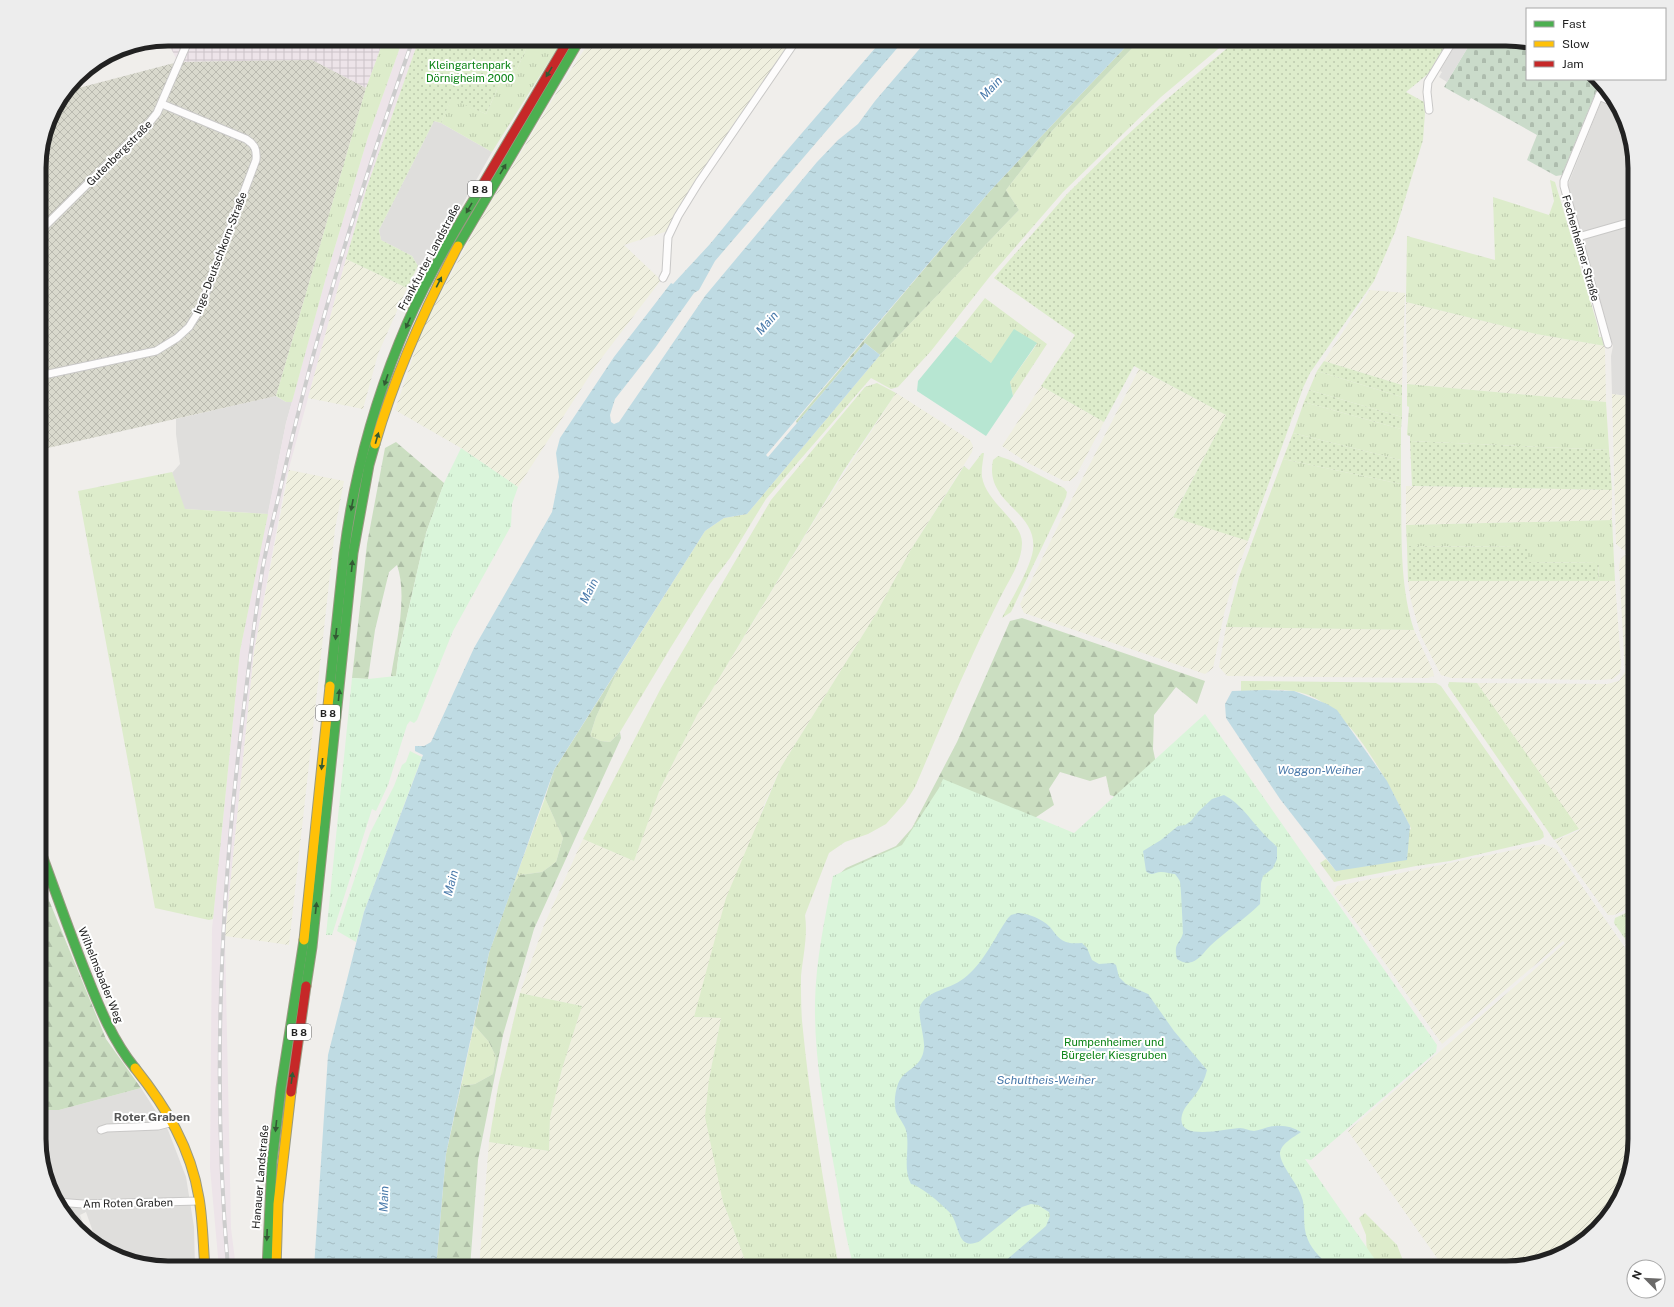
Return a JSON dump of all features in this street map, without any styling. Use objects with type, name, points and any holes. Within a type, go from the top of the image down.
[{"type":"main road","name":"Frankfurter Landstraße","points":[[281,1088],[304,941],[348,529],[352,502],[368,438],[399,343],[422,292],[454,232],[565,46]]},
{"type":"main road","name":"Frankfurter Landstraße","points":[[278,1204],[292,1075],[312,947],[355,541],[361,503],[375,442],[410,342],[432,294],[465,232],[576,46]]},
{"type":"main road","name":"Wilhelmsbader Weg","points":[[46,866],[94,994],[115,1038],[130,1062],[162,1103],[173,1122],[191,1165],[199,1201],[204,1261]]},
{"type":"main road","name":"Hanauer Landstraße","points":[[267,1261],[269,1202],[281,1088]]},
{"type":"main road","name":"Hanauer Landstraße","points":[[276,1261],[278,1204]]},
{"type":"street","name":"Gutenbergstraße","points":[[46,225],[149,123],[162,104],[186,46]]},
{"type":"street","points":[[663,278],[666,267],[668,236],[678,216],[699,182],[792,46]]},
{"type":"street","points":[[1429,110],[1427,92],[1428,82],[1450,46]]},
{"type":"street","name":"Fechenheimer Straße","points":[[1601,92],[1564,183],[1608,344]]},
{"type":"street","points":[[1599,96],[1608,100]]},
{"type":"street","name":"Inge-Deutschkorn-Straße","points":[[46,375],[156,351],[177,338],[189,327],[199,311],[256,160],[257,152],[255,145],[246,139],[162,104]]},
{"type":"street","points":[[1578,237],[1628,223]]},
{"type":"street","points":[[101,1130],[107,1128],[158,1126],[173,1122]]},
{"type":"street","name":"Am Roten Graben","points":[[64,1203],[83,1204],[199,1201]]},
{"type":"shaded area","points":[[170,46],[381,46],[366,88],[312,60],[178,62]]},
{"type":"shaded area","points":[[400,46],[417,46],[367,187],[286,479],[254,652],[225,936],[231,1228],[235,1261],[218,1261],[210,1168],[212,929],[240,651],[286,423],[328,270],[368,137]]},
{"type":"shaded area","points":[[1455,46],[1468,47],[1447,82],[1439,77],[1442,72],[1440,71]]},
{"type":"shaded area","points":[[312,60],[366,88],[276,396],[46,448],[46,160],[50,136],[55,121],[66,100],[76,89],[178,62]]},
{"type":"shaded area","points":[[1604,95],[1608,100],[1622,128],[1627,152],[1628,396],[1612,394],[1611,356],[1613,346],[1567,187]]},
{"type":"shaded area","points":[[434,121],[441,123],[492,152],[429,264],[418,266],[412,256],[381,240],[379,230]]},
{"type":"shaded area","points":[[276,396],[286,402],[292,402],[286,423],[268,514],[184,509],[172,473],[180,464],[176,434],[176,419]]},
{"type":"shaded area","points":[[141,1088],[168,1130],[186,1177],[194,1227],[195,1261],[152,1260],[128,1255],[100,1241],[95,1237],[86,1212],[80,1215],[85,1229],[76,1220],[62,1200],[55,1186],[48,1163],[46,1147],[46,1110],[59,1110]]},
{"type":"green space","points":[[381,46],[400,46],[368,137],[328,270],[292,402],[286,402],[276,396],[366,88]]},
{"type":"green space","name":"Kleingartenpark Dörnigheim 2000","points":[[417,46],[527,46],[516,72],[507,68],[486,114],[451,99],[441,123],[434,121],[379,230],[381,240],[412,256],[418,266],[407,288],[346,259],[367,187]]},
{"type":"green space","points":[[527,46],[559,46],[492,152],[441,123],[451,98],[486,114],[507,68],[516,72]]},
{"type":"green space","points":[[586,46],[795,46],[689,202],[674,229],[624,245],[661,280],[597,364],[518,487],[461,448],[395,410],[424,325],[478,224],[560,87]]},
{"type":"green space","points":[[1126,46],[1134,46],[1052,131],[1006,190],[1019,210],[880,355],[865,343],[797,423],[796,421],[990,191]]},
{"type":"green space","points":[[1134,46],[1222,46],[1161,97],[1063,192],[991,275],[931,351],[898,387],[891,389],[871,378],[766,499],[730,558],[710,584],[620,732],[610,742],[601,741],[590,736],[596,717],[620,666],[705,531],[724,518],[747,514],[880,355],[1019,210],[1006,190],[1052,131]]},
{"type":"green space","points":[[1230,46],[1445,46],[1428,74],[1406,92],[1424,102],[1425,113],[1423,140],[1395,232],[1374,281],[1310,373],[1303,388],[1248,541],[1173,517],[1226,415],[1134,366],[1104,422],[1041,386],[1075,335],[994,278],[1067,194],[1160,105]]},
{"type":"green space","points":[[1466,46],[1526,48],[1526,80],[1590,80],[1598,88],[1562,175],[1556,176],[1527,160],[1537,135],[1471,98],[1469,101],[1444,87],[1468,47]]},
{"type":"green space","points":[[1550,180],[1555,182],[1598,327],[1599,337],[1602,337],[1605,346],[1536,334],[1406,302],[1407,236],[1495,260],[1493,197],[1549,215],[1554,201]]},
{"type":"green space","points":[[346,259],[407,288],[378,354],[363,409],[308,398]]},
{"type":"green space","points":[[1370,290],[1405,293],[1402,385],[1324,361]]},
{"type":"green space","points":[[985,298],[1047,344],[1013,396],[1010,382],[1037,344],[991,363],[955,336]]},
{"type":"green space","points":[[1406,302],[1536,334],[1605,346],[1606,402],[1407,384]]},
{"type":"green space","points":[[1014,329],[1037,343],[1010,382],[1013,396],[986,436],[917,391],[918,381],[955,336],[991,363]]},
{"type":"green space","points":[[1324,361],[1402,385],[1402,397],[1317,371]]},
{"type":"green space","points":[[1139,369],[1226,415],[1173,516],[1248,541],[1233,582],[1224,614],[1213,668],[1205,674],[1024,613],[1020,604],[1060,522]]},
{"type":"green space","points":[[1317,371],[1402,397],[1402,417],[1309,390]]},
{"type":"green space","points":[[877,383],[896,393],[844,470],[697,715],[660,789],[634,861],[583,839],[661,688],[771,500],[865,387]]},
{"type":"green space","points":[[1407,384],[1606,402],[1609,450],[1410,441],[1410,436],[1407,435],[1409,407],[1407,406]]},
{"type":"green space","points":[[1041,386],[1104,422],[1076,476],[1070,481],[1064,481],[1028,463],[1002,446]]},
{"type":"green space","points":[[1309,390],[1402,417],[1401,429],[1304,402]]},
{"type":"green space","points":[[896,393],[970,440],[973,446],[972,452],[910,551],[877,612],[781,767],[764,805],[694,1017],[721,1018],[709,1079],[723,1202],[745,1261],[480,1261],[489,1142],[549,1151],[550,1118],[562,1069],[582,1006],[520,993],[544,925],[583,839],[634,861],[660,789],[697,715],[825,503]]},
{"type":"green space","points":[[1612,394],[1628,396],[1628,551],[1623,550],[1616,544]]},
{"type":"green space","points":[[1304,402],[1401,429],[1401,460],[1293,433]]},
{"type":"green space","points":[[1293,433],[1401,460],[1401,484],[1283,459]]},
{"type":"green space","points":[[1410,441],[1609,450],[1612,490],[1412,486]]},
{"type":"green space","points":[[396,442],[444,483],[426,533],[399,651],[396,677],[391,676],[398,635],[401,605],[400,577],[397,565],[389,572],[375,630],[368,679],[352,678],[367,544],[385,448]]},
{"type":"green space","points":[[461,448],[518,487],[512,504],[511,526],[453,631],[417,720],[414,723],[410,721],[407,725],[388,785],[376,811],[372,809],[332,935],[326,935],[352,678],[368,679],[396,676],[399,651],[426,533],[444,483]]},
{"type":"green space","points":[[982,453],[984,453],[982,477],[985,487],[990,496],[1011,520],[1020,535],[1022,543],[1020,557],[975,648],[915,787],[905,803],[886,824],[868,834],[845,842],[829,853],[805,915],[806,938],[801,976],[802,1021],[818,1145],[838,1261],[745,1261],[723,1202],[705,1117],[709,1079],[721,1018],[694,1017],[726,898],[781,767],[877,612],[910,551],[964,466],[969,470]]},
{"type":"green space","points":[[998,456],[1010,460],[1064,488],[1067,492],[1066,497],[1011,612],[1002,618],[1024,575],[1033,550],[1032,536],[1028,525],[996,487],[992,475],[993,460]]},
{"type":"green space","points":[[1283,459],[1401,484],[1402,558],[1409,612],[1414,630],[1226,627],[1239,577]]},
{"type":"green space","points":[[289,470],[344,481],[335,529],[289,945],[225,936],[254,652]]},
{"type":"green space","points":[[172,472],[185,509],[268,514],[240,651],[213,919],[209,920],[155,908],[78,491]]},
{"type":"green space","points":[[1406,486],[1612,490],[1612,520],[1406,525]]},
{"type":"green space","points":[[1612,520],[1615,581],[1598,581],[1599,563],[1528,562],[1527,547],[1407,546],[1406,525]]},
{"type":"green space","points":[[1407,546],[1528,547],[1528,562],[1599,563],[1598,581],[1408,581]]},
{"type":"green space","points":[[1625,555],[1628,555],[1628,908],[1614,915],[1608,915],[1555,841],[1627,809],[1579,830],[1477,683],[1607,684],[1619,681],[1625,672],[1619,565],[1621,559]]},
{"type":"green space","points":[[1408,581],[1615,581],[1621,664],[1620,673],[1613,679],[1597,680],[1451,678],[1441,675],[1421,636],[1411,601]]},
{"type":"green space","points":[[1022,618],[1205,681],[1197,704],[1176,687],[1154,715],[1153,749],[1157,768],[1130,802],[1110,795],[1106,776],[1090,781],[1060,772],[1049,789],[1054,805],[1023,826],[835,878],[846,868],[896,846],[912,828],[957,742],[1010,621]]},
{"type":"green space","points":[[1226,627],[1414,630],[1434,676],[1428,678],[1227,676],[1219,667]]},
{"type":"green space","points":[[620,666],[596,717],[590,736],[601,741],[610,742],[620,732],[621,738],[534,929],[503,1035],[478,1160],[471,1261],[437,1261],[446,1154],[461,1086],[475,1084],[493,1074],[496,1057],[489,1042],[474,1025],[489,953],[513,885],[520,875],[542,872],[556,862],[563,838],[545,798],[554,770]]},
{"type":"green space","points":[[1241,681],[1436,683],[1441,686],[1543,832],[1544,837],[1540,840],[1450,861],[1334,882],[1320,863],[1326,859],[1336,871],[1411,829],[1410,826],[1390,787],[1364,745],[1348,725],[1331,709],[1313,697],[1293,691],[1241,691]]},
{"type":"green space","points":[[1449,682],[1477,683],[1579,829],[1554,840],[1448,686]]},
{"type":"green space","name":"Rumpenheimer und Bürgeler Kiesgruben","points":[[1205,714],[1437,1045],[1436,1052],[1311,1160],[1305,1159],[1376,1261],[852,1261],[826,1121],[816,1042],[815,1002],[817,970],[821,939],[833,876],[902,845],[939,788],[943,779],[1074,833]]},
{"type":"green space","points":[[410,751],[422,757],[364,912],[356,942],[337,931],[370,833],[394,786],[402,765],[406,762]]},
{"type":"green space","points":[[545,798],[563,838],[556,862],[542,872],[520,875],[513,885]]},
{"type":"green space","points":[[1543,844],[1556,849],[1628,952],[1628,1140],[1626,1163],[1622,1179],[1608,1207],[1587,1231],[1574,1241],[1546,1255],[1530,1259],[1506,1261],[1439,1261],[1348,1131],[1565,943],[1563,941],[1442,1044],[1358,925],[1333,893],[1337,886]]},
{"type":"green space","points":[[46,893],[106,1039],[141,1088],[59,1110],[46,1110]]},
{"type":"green space","points":[[1628,912],[1628,943],[1614,923],[1615,918]]},
{"type":"green space","points":[[520,993],[582,1006],[562,1069],[550,1118],[549,1151],[489,1142],[498,1087]]},
{"type":"green space","points":[[474,1025],[489,1042],[496,1057],[493,1074],[475,1084],[461,1086]]},
{"type":"green space","points":[[1365,1213],[1397,1245],[1403,1261],[1370,1261],[1367,1257],[1366,1235],[1359,1218]]},
{"type":"water","name":"Main","points":[[877,46],[899,46],[715,261],[699,290],[694,293],[655,348],[615,399],[610,415],[611,422],[614,424],[619,422],[705,296],[817,162],[838,140],[858,124],[875,101],[922,46],[1126,46],[990,191],[766,455],[768,457],[865,343],[880,355],[747,514],[724,518],[705,531],[554,770],[489,953],[446,1154],[437,1261],[314,1261],[328,1055],[364,912],[423,755],[415,751],[415,746],[424,746],[431,742],[474,648],[552,512],[559,477],[556,453],[560,438],[614,357],[671,283],[673,284],[710,244],[783,155]]},
{"type":"water","name":"Woggon-Weiher","points":[[1232,691],[1294,691],[1327,704],[1337,710],[1387,781],[1410,826],[1407,860],[1336,871],[1280,799],[1226,718],[1225,704]]},
{"type":"water","points":[[1224,795],[1240,807],[1277,847],[1277,859],[1273,868],[1263,876],[1261,883],[1260,904],[1210,946],[1195,961],[1190,963],[1184,962],[1177,959],[1176,953],[1176,946],[1183,933],[1180,881],[1175,874],[1161,872],[1152,874],[1148,873],[1146,871],[1143,851],[1161,840],[1178,826],[1185,825],[1191,821],[1212,799]]},
{"type":"water","name":"Schultheis-Weiher","points":[[1018,913],[1031,915],[1043,921],[1063,941],[1070,943],[1082,943],[1087,948],[1092,960],[1099,964],[1113,963],[1116,965],[1119,977],[1126,984],[1148,994],[1174,1031],[1207,1070],[1201,1086],[1183,1112],[1182,1124],[1186,1129],[1204,1132],[1240,1128],[1254,1131],[1282,1126],[1301,1132],[1282,1147],[1280,1154],[1286,1169],[1303,1200],[1305,1229],[1308,1240],[1324,1261],[1005,1261],[1046,1226],[1050,1216],[1049,1212],[1038,1205],[1031,1204],[1022,1207],[980,1241],[967,1243],[960,1236],[954,1219],[948,1210],[926,1192],[911,1184],[907,1172],[907,1133],[897,1114],[895,1099],[897,1087],[901,1079],[923,1055],[924,1043],[920,1018],[921,1004],[929,996],[955,984],[969,974],[984,957],[1011,915]]},
{"type":"railway","points":[[227,1261],[220,1129],[221,991],[224,922],[235,784],[260,584],[297,418],[326,309],[376,146],[411,46]]},
{"type":"traffic: fast","points":[[458,246],[576,46]]},
{"type":"traffic: fast","points":[[330,686],[348,527],[358,473],[372,420],[389,368],[407,323],[446,247],[479,191]]},
{"type":"traffic: fast","points":[[306,986],[312,947],[353,553],[369,465],[375,444]]},
{"type":"traffic: fast","points":[[46,866],[102,1012],[120,1047],[135,1068]]},
{"type":"traffic: fast","points":[[267,1261],[272,1162],[281,1088],[304,940]]},
{"type":"traffic: slow","points":[[375,444],[411,343],[458,246]]},
{"type":"traffic: slow","points":[[304,940],[330,686]]},
{"type":"traffic: slow","points":[[135,1068],[167,1113],[176,1129],[190,1162],[199,1198],[205,1261]]},
{"type":"traffic: slow","points":[[276,1261],[278,1204],[291,1092]]},
{"type":"traffic: jam","points":[[479,191],[565,46]]},
{"type":"traffic: jam","points":[[291,1092],[306,986]]},
{"type":"district","name":"Roter Graben","points":[[152,1117]]}]
